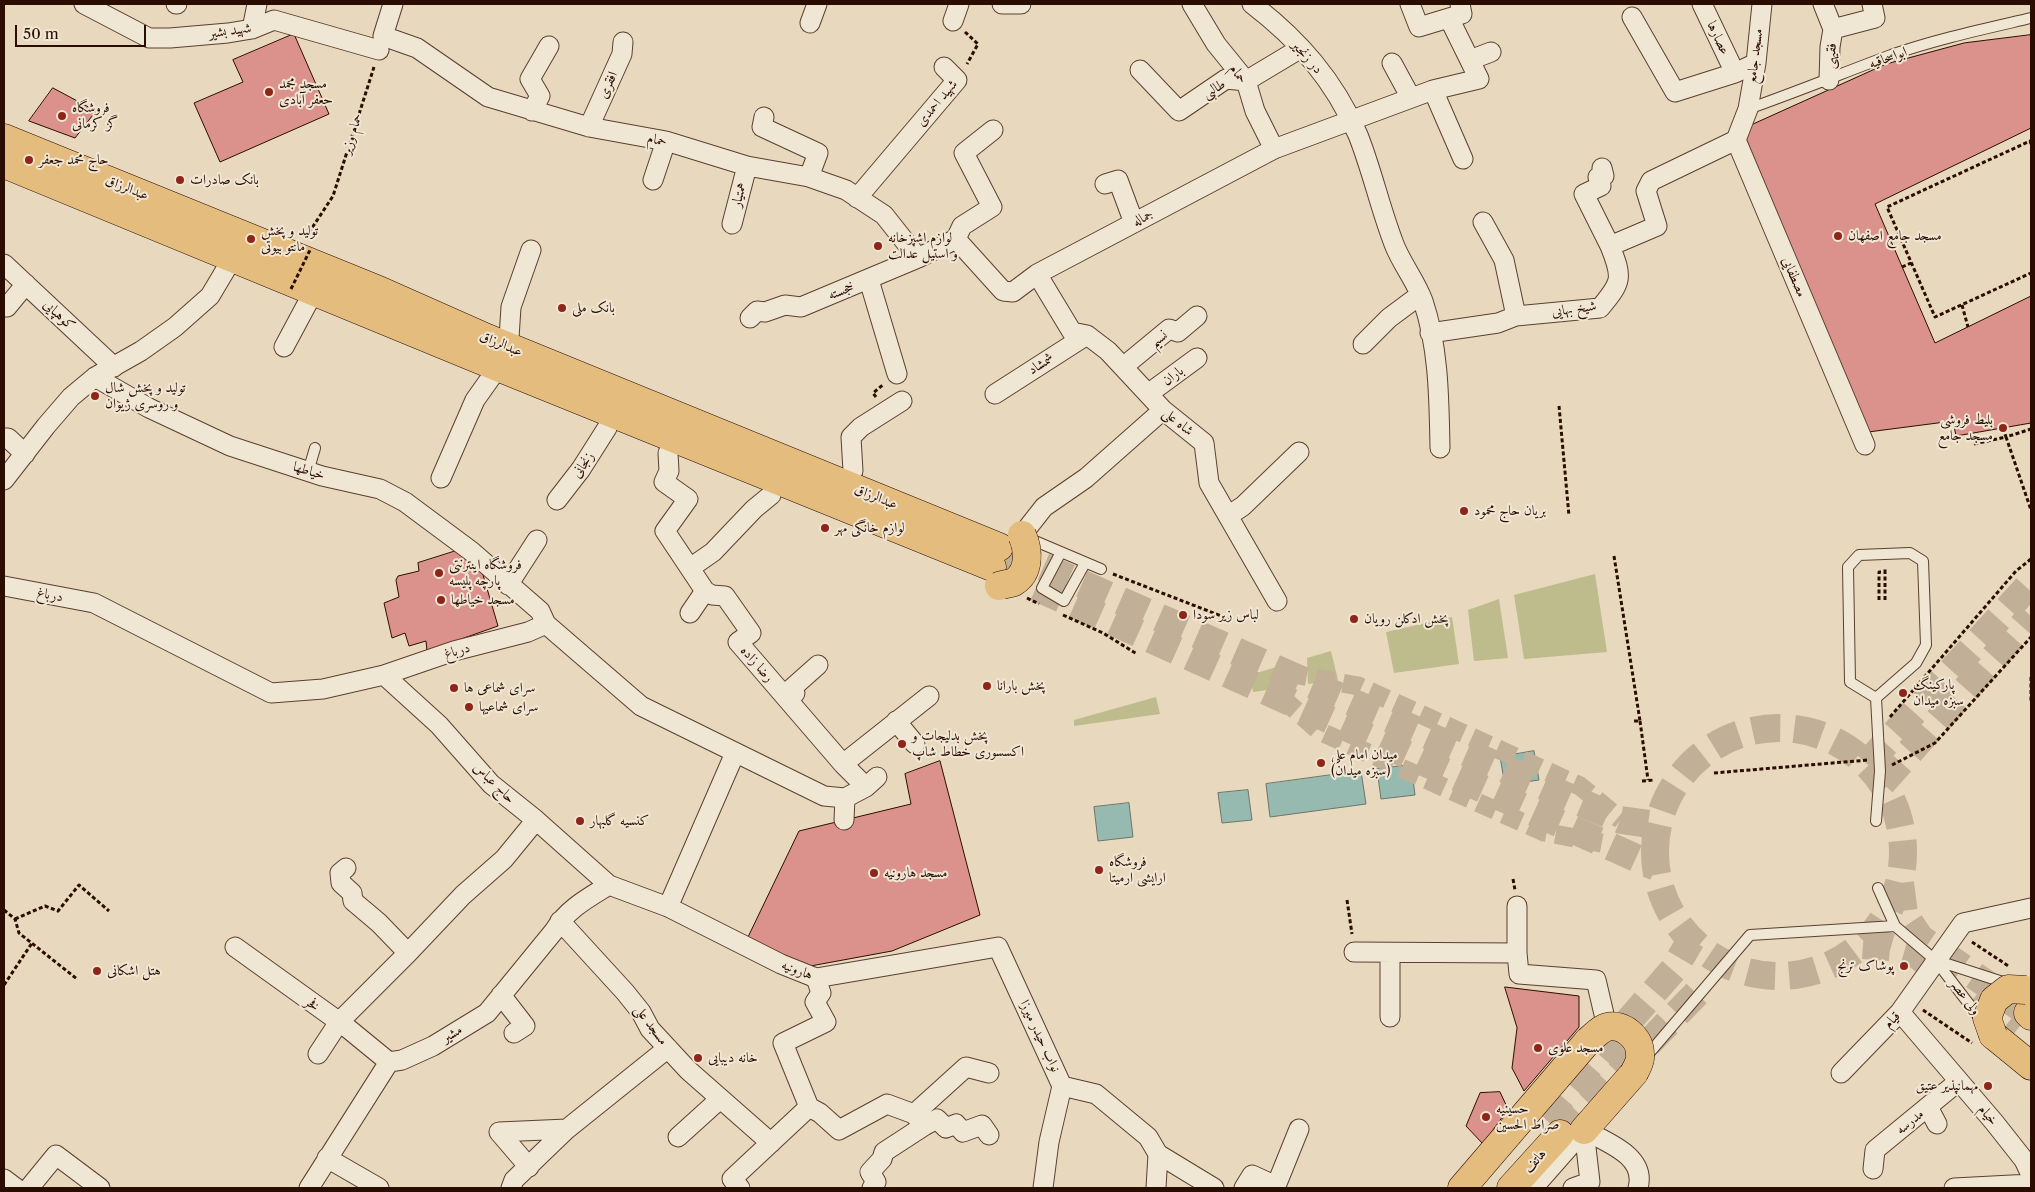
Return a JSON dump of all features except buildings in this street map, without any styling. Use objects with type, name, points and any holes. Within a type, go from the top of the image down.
[{"type":"main road","name":"عبدالرزاق","points":[[4,138],[305,251],[489,345],[1003,559]]},
{"type":"main road","name":"عبدالرزاق","points":[[4,164],[232,258],[302,290],[489,345]]},
{"type":"main road","points":[[535,338],[853,471],[981,521],[1003,559],[771,495],[607,428],[498,382],[492,376],[489,345],[535,338]]},
{"type":"main road","points":[[2022,1012],[2031,1066]]},
{"type":"main road","points":[[1462,1188],[1597,1034],[1616,1026],[1625,1029],[1638,1044],[1640,1053],[1639,1063],[1634,1073],[1563,1127]]},
{"type":"main road","name":"هاتف","points":[[1482,1188],[1563,1127]]},
{"type":"main road","name":"هاتف","points":[[1511,1188],[1563,1127]]},
{"type":"street","name":"شهید بشیر","points":[[84,4],[104,8],[149,38],[170,38],[252,29],[274,20],[381,43]]},
{"type":"street","points":[[252,29],[257,4]]},
{"type":"street","points":[[381,43],[392,4]]},
{"type":"street","points":[[810,23],[817,4]]},
{"type":"street","points":[[1002,4],[1021,4]]},
{"type":"street","name":"حمام","points":[[1192,4],[1216,44],[1246,81],[1256,111],[1274,149]]},
{"type":"street","name":"در زنجیر","points":[[1252,4],[1274,21],[1316,63],[1340,100],[1350,120]]},
{"type":"street","points":[[1410,4],[1418,27],[1455,11],[1470,60],[1491,52]]},
{"type":"street","name":"عصارها","points":[[1702,4],[1735,73]]},
{"type":"street","name":"مسجد جامع","points":[[1748,109],[1756,63],[1762,4]]},
{"type":"street","name":"فقیهی","points":[[1823,4],[1833,29],[1830,47],[1829,80]]},
{"type":"street","points":[[1833,29],[1875,18],[1872,4]]},
{"type":"street","points":[[1632,17],[1675,92],[1735,73],[1756,63]]},
{"type":"street","name":"افقری","points":[[590,127],[622,54],[623,42]]},
{"type":"street","name":"حمام","points":[[381,43],[418,48],[488,96],[532,111],[590,127],[666,142],[747,166],[810,177],[846,190],[884,215],[918,258]]},
{"type":"street","points":[[532,111],[540,96],[530,79],[549,46]]},
{"type":"street","name":"طالبی","points":[[1140,70],[1179,111],[1226,79],[1246,81],[1301,48]]},
{"type":"street","name":"جماله","points":[[956,239],[1003,291],[1013,292],[1037,274],[1274,149],[1433,90],[1479,79],[1470,60]]},
{"type":"street","points":[[1392,63],[1411,98]]},
{"type":"street","name":"شهید احمدی","points":[[857,198],[951,73]]},
{"type":"street","points":[[1433,90],[1463,159]]},
{"type":"street","points":[[1610,246],[1657,226],[1646,190],[1651,181],[1736,140],[1748,109]]},
{"type":"street","points":[[764,116],[762,127],[818,153],[810,177]]},
{"type":"street","points":[[1350,120],[1358,136],[1394,245],[1420,295],[1430,333],[1439,393],[1440,448]]},
{"type":"street","points":[[869,280],[956,239],[962,226],[992,208],[964,154],[993,130]]},
{"type":"street","name":"مصطفایی","points":[[1736,140],[1865,445]]},
{"type":"street","points":[[653,180],[666,142]]},
{"type":"street","name":"همتیار","points":[[732,224],[747,166]]},
{"type":"street","name":"شیخ بهایی","points":[[1430,333],[1498,323],[1516,316],[1600,308],[1617,288],[1619,269],[1610,246],[1584,194],[1601,186],[1598,177],[1604,176],[1602,168]]},
{"type":"street","points":[[1106,184],[1118,180],[1134,223]]},
{"type":"street","points":[[1483,222],[1504,260],[1516,316]]},
{"type":"street","points":[[489,345],[511,307],[531,250]]},
{"type":"street","points":[[4,480],[71,397],[95,377],[114,367],[175,327],[210,296],[232,258]]},
{"type":"street","name":"کوهپایی","points":[[4,264],[114,367]]},
{"type":"street","name":"شاه علی","points":[[1037,274],[1072,332],[1087,335],[1108,351],[1163,410],[1204,443],[1209,483],[1277,600]]},
{"type":"street","name":"خجسته","points":[[750,318],[757,311],[765,312],[785,305],[801,307],[869,280],[897,374]]},
{"type":"street","points":[[4,307],[7,307],[26,284]]},
{"type":"street","points":[[284,347],[302,290]]},
{"type":"street","points":[[1363,344],[1389,318],[1420,295]]},
{"type":"street","name":"نسیم","points":[[1123,367],[1169,329],[1178,332],[1197,316]]},
{"type":"street","name":"شمشاد","points":[[995,394],[1087,335]]},
{"type":"street","name":"باران","points":[[1148,394],[1197,358]]},
{"type":"street","points":[[441,478],[475,400],[492,376]]},
{"type":"street","name":"خیاطها","points":[[95,377],[149,408],[230,446],[308,472],[380,489],[405,502],[471,551],[540,611],[546,624]]},
{"type":"street","points":[[853,471],[851,437],[861,427],[895,406]]},
{"type":"street","points":[[1003,559],[1044,507],[1086,478],[1163,410]]},
{"type":"street","name":"زنجانی","points":[[557,500],[581,469],[607,428]]},
{"type":"street","points":[[4,438],[8,438],[25,454]]},
{"type":"street","points":[[1228,516],[1243,506],[1299,452]]},
{"type":"street","points":[[668,453],[668,471],[664,482],[688,499],[665,531],[705,590],[690,613]]},
{"type":"street","points":[[690,568],[713,552],[754,509],[771,495]]},
{"type":"street","points":[[508,585],[537,540]]},
{"type":"street","name":"درباغ","points":[[4,586],[94,603],[271,693],[323,688],[384,675],[454,652],[528,632],[546,624]]},
{"type":"street","name":"رضا زاده","points":[[705,590],[712,596],[725,596],[751,633],[738,642],[843,764],[872,782],[845,798]]},
{"type":"street","points":[[546,624],[641,706],[824,796],[845,798],[844,820]]},
{"type":"street","points":[[788,700],[795,694],[791,689],[818,665]]},
{"type":"street","name":"حاج عباس","points":[[384,675],[439,725],[492,784],[610,885]]},
{"type":"street","points":[[843,764],[929,696]]},
{"type":"street","points":[[896,721],[916,744]]},
{"type":"street","points":[[668,907],[736,753]]},
{"type":"street","points":[[318,1054],[339,1022],[463,896],[504,858],[536,820]]},
{"type":"street","points":[[346,868],[340,873],[341,883],[352,892],[353,901],[379,923],[408,953]]},
{"type":"street","name":"هارونیه","points":[[610,885],[668,907],[781,964],[816,978],[998,946]]},
{"type":"street","name":"مشیر","points":[[389,1062],[402,1060],[433,1046],[487,1013],[554,931],[560,921],[581,902],[610,885]]},
{"type":"street","points":[[1517,906],[1519,974],[1596,980],[1597,1034]]},
{"type":"street","points":[[1956,932],[1963,923],[2031,908]]},
{"type":"street","name":"مسجد علی","points":[[560,921],[625,992],[641,1012],[650,1029],[688,1070],[771,1143]]},
{"type":"street","name":"قیام","points":[[1841,1073],[1900,1012],[1956,932]]},
{"type":"street","name":"فخر","points":[[241,945],[389,1062]]},
{"type":"street","name":"نواب حیدر میرزا","points":[[998,946],[1062,1086],[1050,1142],[1043,1188]]},
{"type":"street","points":[[1354,952],[1517,953]]},
{"type":"street","points":[[1390,953],[1390,1017]]},
{"type":"street","points":[[816,978],[821,993],[815,1002],[826,1022],[783,1043],[809,1108],[820,1114],[839,1130],[887,1104],[919,1120],[937,1119],[946,1128],[956,1124],[963,1132],[982,1124],[989,1135]]},
{"type":"street","points":[[502,995],[525,1026],[514,1034]]},
{"type":"street","name":"خیام","points":[[1900,1012],[2024,1160],[2031,1175]]},
{"type":"street","points":[[512,1188],[514,1180],[567,1129],[668,1048]]},
{"type":"street","points":[[309,1188],[389,1062]]},
{"type":"street","points":[[872,1188],[876,1182],[870,1172],[882,1159],[884,1152],[919,1120],[966,1067],[989,1073]]},
{"type":"street","name":"مدرسه","points":[[1873,1169],[1875,1150],[1959,1081]]},
{"type":"street","points":[[1062,1086],[1096,1094],[1148,1137],[1158,1154],[1214,1188]]},
{"type":"street","points":[[678,1137],[720,1099]]},
{"type":"street","points":[[1928,1107],[1937,1124]]},
{"type":"street","points":[[740,1188],[732,1179],[809,1108]]},
{"type":"street","points":[[1533,1188],[1563,1127]]},
{"type":"street","points":[[1563,1127],[1590,1182],[1573,1188]]},
{"type":"street","points":[[1563,1127],[1628,1154],[1638,1172],[1638,1188]]},
{"type":"street","points":[[529,1167],[499,1132],[567,1129]]},
{"type":"street","points":[[1244,1188],[1252,1175],[1276,1186],[1299,1129]]},
{"type":"street","points":[[1156,1188],[1158,1154]]},
{"type":"street","points":[[29,1188],[56,1155],[100,1188]]},
{"type":"street","points":[[327,1158],[379,1188]]},
{"type":"street","points":[[4,1179],[16,1188]]},
{"type":"street","points":[[1954,1188],[2031,1184]]},
{"type":"lane","name":"ابواسحاقیه","points":[[1748,109],[1892,55],[1951,37],[2031,18]]},
{"type":"lane","points":[[308,472],[315,448]]},
{"type":"lane","points":[[1003,559],[1061,552],[1101,569]]},
{"type":"lane","points":[[1061,552],[1042,588],[1064,601],[1085,562]]},
{"type":"lane","points":[[1910,553],[1923,561],[1926,645],[1916,663],[1876,698],[1850,682],[1848,567],[1859,554],[1910,553]]},
{"type":"lane","points":[[1876,698],[1880,759],[1876,821]]},
{"type":"lane","points":[[1878,888],[1895,926],[1936,960],[2022,1012]]},
{"type":"lane","points":[[1634,1073],[1677,1019],[1750,935],[1895,926]]},
{"type":"lane","name":"ولی عصر","points":[[1936,960],[2022,1012]]},
{"type":"path","name":"شهید احمدی","points":[[951,73],[978,44],[956,12]]},
{"type":"path","name":"حمام وزیر","points":[[302,290],[305,251],[310,230],[333,196],[381,43]]},
{"type":"path","points":[[2031,144],[2030,141],[1887,207],[1935,317],[2031,274]]},
{"type":"path","points":[[1902,267],[1911,263]]},
{"type":"path","points":[[1962,305],[1968,327]]},
{"type":"path","points":[[1559,406],[1569,516]]},
{"type":"path","points":[[2003,428],[2031,510]]},
{"type":"path","points":[[1974,444],[2031,430]]},
{"type":"path","points":[[1614,556],[1648,780]]},
{"type":"path","points":[[1003,559],[1042,605]]},
{"type":"path","points":[[1878,730],[2016,571],[2031,559]]},
{"type":"path","points":[[1101,569],[1229,619]]},
{"type":"path","points":[[1879,572],[1879,600]]},
{"type":"path","points":[[1884,600],[1885,572]]},
{"type":"path","points":[[1060,613],[1103,633],[1137,654]]},
{"type":"path","points":[[1880,770],[1936,743],[2031,637]]},
{"type":"path","points":[[2031,677],[2031,701]]},
{"type":"path","points":[[1633,721],[1640,721]]},
{"type":"path","points":[[1714,773],[1880,759]]},
{"type":"path","points":[[1642,781],[1654,780]]},
{"type":"path","points":[[15,919],[45,906],[58,911],[79,884],[109,911]]},
{"type":"path","points":[[1347,900],[1354,952]]},
{"type":"path","points":[[4,910],[15,919],[19,933],[77,978]]},
{"type":"path","points":[[1956,932],[2022,1012]]},
{"type":"path","points":[[4,985],[32,943]]},
{"type":"shaded area","points":[[1595,574],[1607,652],[1524,659],[1514,595]]},
{"type":"shaded area","points":[[1499,599],[1508,658],[1474,661],[1468,610]]},
{"type":"shaded area","points":[[1452,617],[1459,664],[1394,673],[1386,632]]},
{"type":"shaded area","points":[[1331,651],[1338,680],[1308,684],[1307,658]]},
{"type":"shaded area","points":[[1293,662],[1297,686],[1253,692],[1250,675]]},
{"type":"shaded area","points":[[1156,697],[1160,714],[1074,726],[1074,720]]},
{"type":"water","points":[[1534,751],[1539,780],[1505,785],[1500,757]]},
{"type":"water","points":[[1411,765],[1415,795],[1381,799],[1377,769]]},
{"type":"water","points":[[1361,771],[1366,804],[1270,817],[1266,784]]},
{"type":"water","points":[[1248,790],[1252,820],[1222,823],[1218,793]]},
{"type":"water","points":[[1129,803],[1133,837],[1098,841],[1094,807]]},
{"type":"tunnel","points":[[1005,550],[1621,820],[1657,825]]},
{"type":"tunnel","points":[[998,570],[1656,867]]},
{"type":"tunnel","points":[[1867,764],[2031,583]]},
{"type":"tunnel","points":[[1882,783],[2031,616]]},
{"type":"tunnel","points":[[1288,673],[1358,686],[1580,786],[1621,820]]},
{"type":"tunnel","points":[[1282,698],[1319,731],[1441,786],[1544,832],[1606,844]]},
{"type":"tunnel","points":[[1779,728],[1803,731],[1826,738],[1848,749],[1867,764],[1882,783],[1893,805],[1900,828],[1903,852],[1900,876],[1893,899],[1882,921],[1867,940],[1848,955],[1826,966],[1803,973],[1779,976],[1755,973],[1732,966],[1710,955],[1691,940],[1676,921],[1665,899],[1658,876],[1655,852],[1658,828],[1665,805],[1676,783],[1691,764],[1710,749],[1732,738],[1755,731],[1779,728]]},
{"type":"tunnel","points":[[1900,883],[1904,914],[1920,938],[2028,1013]]},
{"type":"tunnel","points":[[1544,1118],[1674,969],[1691,940]]},
{"type":"tunnel","points":[[1863,945],[1890,947],[1917,955],[1939,972]]},
{"type":"tunnel","points":[[1560,1134],[1698,992]]},
{"type":"tunnel","points":[[1974,998],[2016,1031]]},
{"type":"place","name":"مسجد مجمد حعفر آبادی","points":[[269,92]]},
{"type":"place","name":"فروشگاه گز کرمانی","points":[[62,116]]},
{"type":"place","name":"حاج محمد جعفر","points":[[29,160]]},
{"type":"place","name":"بانک صادرات","points":[[180,180]]},
{"type":"place","name":"مسجد جامع اصفهان","points":[[1838,236]]},
{"type":"place","name":"تولید و پخش مانتو بیوتی","points":[[251,239]]},
{"type":"place","name":"لوازم اشپزخانه و استیل عدالت","points":[[878,246]]},
{"type":"place","name":"بانک ملی","points":[[562,308]]},
{"type":"place","name":"تولید و پخش شال و روسری ژیوان","points":[[95,396]]},
{"type":"place","name":"بلیط فروشی مسجد جامع","points":[[2003,428]]},
{"type":"place","name":"بریان حاج محمود","points":[[1464,511]]},
{"type":"place","name":"لوازم خانگی مهر","points":[[825,528]]},
{"type":"place","name":"فروشگاه اینترنتی پارچه پلیسه","points":[[439,573]]},
{"type":"place","name":"مسجد خیاطها","points":[[441,600]]},
{"type":"place","name":"لباس زیر سودا","points":[[1183,615]]},
{"type":"place","name":"پخش ادکلن رویان","points":[[1354,619]]},
{"type":"place","name":"پخش بارانا","points":[[987,686]]},
{"type":"place","name":"سرای شماعی ها","points":[[454,688]]},
{"type":"place","name":"پارکینگ سبزه میدان","points":[[1903,693]]},
{"type":"place","name":"سرای شماعیها","points":[[469,707]]},
{"type":"place","name":"پخش بدلیجات و اکسسوری خطاط شاپ","points":[[902,744]]},
{"type":"place","name":"میدان امام علی (سبزه میدان)","points":[[1321,763]]},
{"type":"place","name":"کنسیه گلبهار","points":[[580,821]]},
{"type":"place","name":"فروشگاه ارایشی ارمیتا","points":[[1099,870]]},
{"type":"place","name":"مسجد هارونیه","points":[[874,873]]},
{"type":"place","name":"پوشاک ترنج","points":[[1904,966]]},
{"type":"place","name":"هتل اشکانی","points":[[97,971]]},
{"type":"place","name":"مسجد علوی","points":[[1538,1048]]},
{"type":"place","name":"خانه دیبایی","points":[[698,1058]]},
{"type":"place","name":"مهمانپذیر عتیق","points":[[1988,1086]]},
{"type":"place","name":"حسینیه صراط الحسین","points":[[1486,1117]]}]
